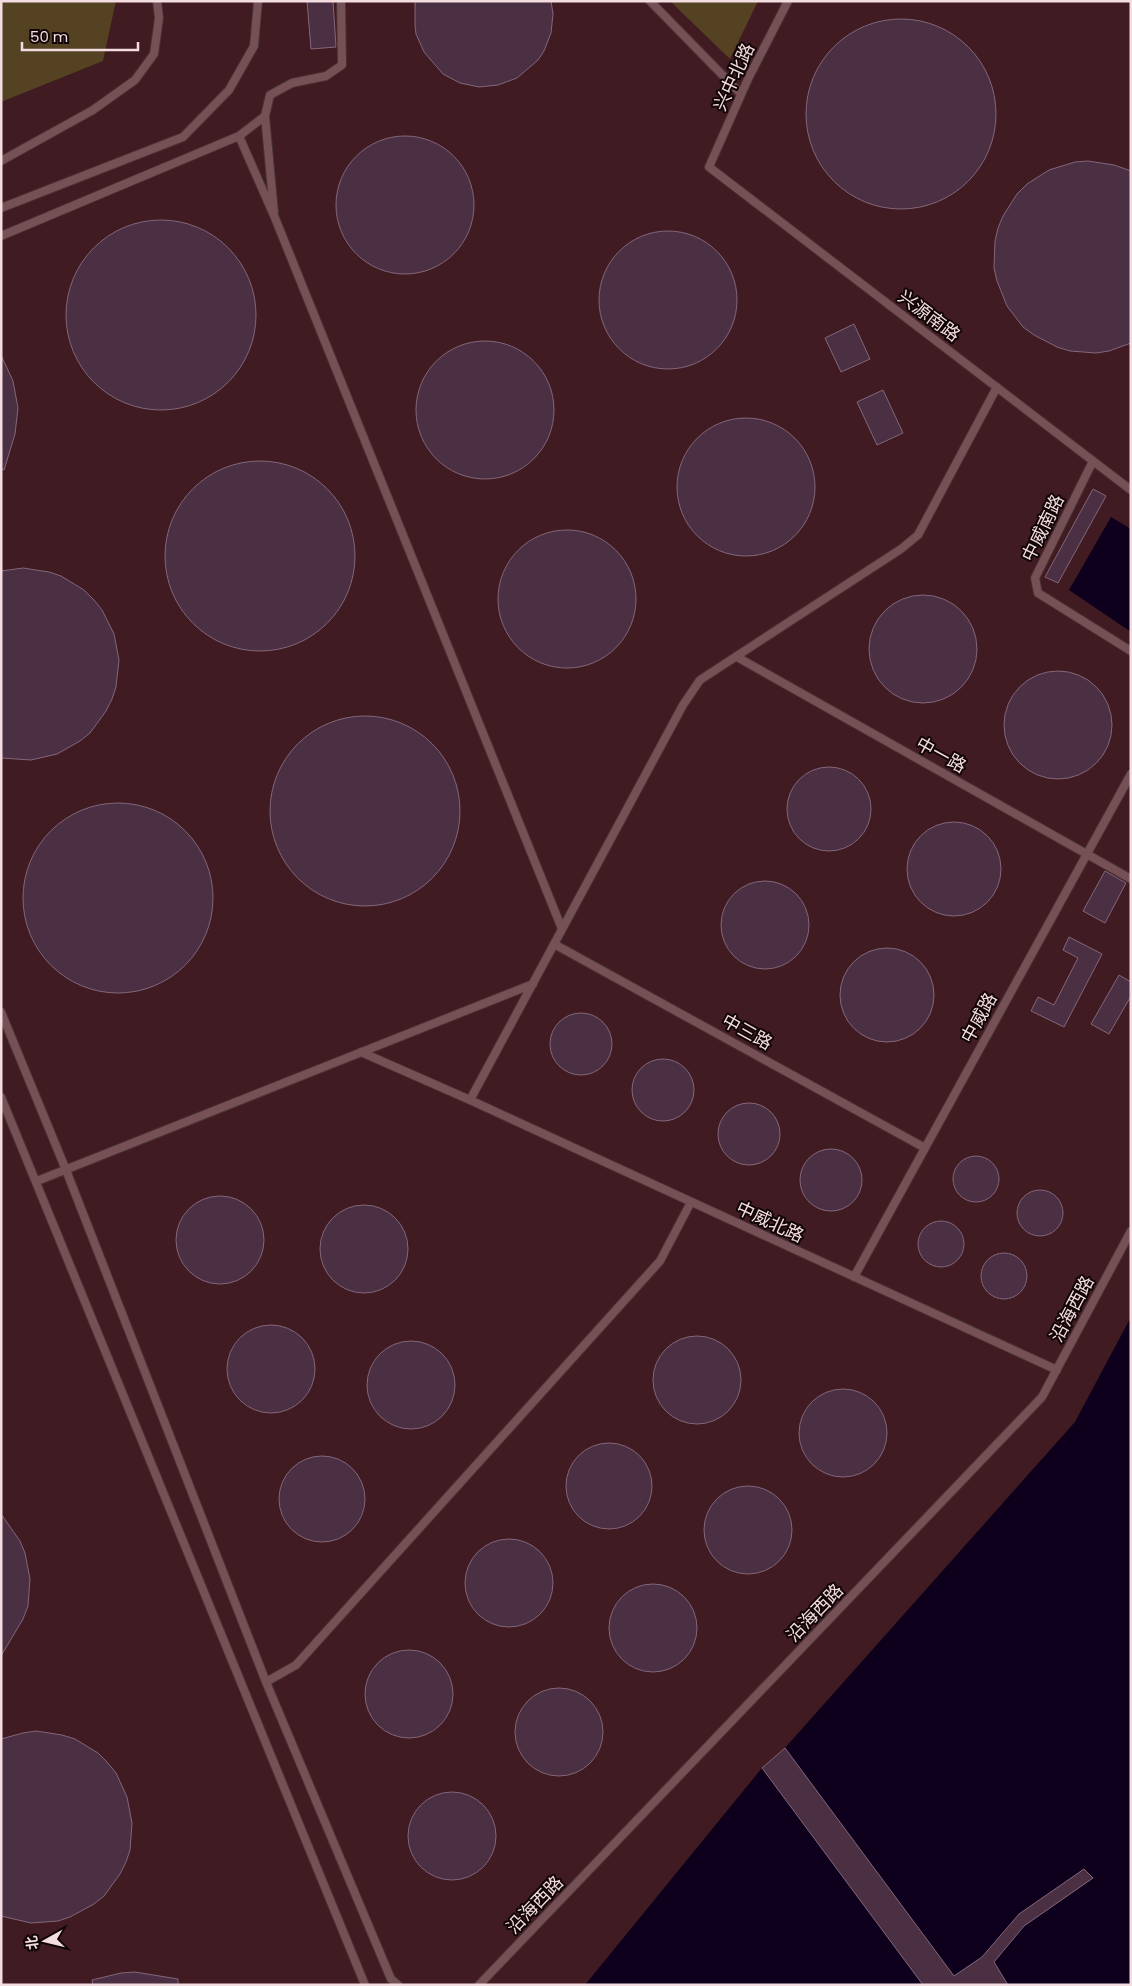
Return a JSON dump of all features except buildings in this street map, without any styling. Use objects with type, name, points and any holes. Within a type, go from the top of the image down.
[{"type":"lane","points":[[1,161],[93,110],[135,80],[154,54],[159,18],[157,1]]},
{"type":"lane","points":[[1,208],[183,137],[229,90],[254,46],[258,1]]},
{"type":"lane","points":[[275,218],[265,116],[270,94],[292,83],[326,76],[342,65],[341,1]]},
{"type":"lane","points":[[650,1],[741,94]]},
{"type":"lane","name":"兴中北路","points":[[710,167],[741,94],[788,1]]},
{"type":"lane","points":[[1,236],[239,136],[265,116]]},
{"type":"lane","points":[[239,136],[275,218],[562,929]]},
{"type":"lane","name":"兴源南路","points":[[710,167],[1131,490]]},
{"type":"lane","points":[[470,1100],[683,704],[700,680],[900,549],[918,535],[996,387]]},
{"type":"lane","name":"中威南路","points":[[1093,461],[1035,578],[1038,593],[1131,651]]},
{"type":"lane","name":"中一路","points":[[737,656],[1131,879]]},
{"type":"lane","name":"中威路","points":[[854,1277],[1131,774]]},
{"type":"lane","name":"中三路","points":[[554,944],[925,1148]]},
{"type":"lane","points":[[37,1182],[533,984]]},
{"type":"lane","points":[[1,1012],[66,1170],[266,1682],[391,1979],[398,1985]]},
{"type":"lane","name":"中威北路","points":[[361,1052],[470,1100],[1057,1370]]},
{"type":"lane","points":[[1,1097],[365,1985]]},
{"type":"lane","points":[[266,1682],[296,1665],[660,1261],[691,1202]]},
{"type":"lane","name":"沿海西路","points":[[479,1985],[1042,1397],[1131,1231]]},
{"type":"shaded area","points":[[1,1],[116,1],[103,61],[1,102]]},
{"type":"shaded area","points":[[116,1],[1131,1],[1131,1317],[1075,1422],[785,1748],[762,1768],[585,1985],[1,1985],[1,102],[103,61]]},
{"type":"shaded area","points":[[670,1],[758,1],[730,59]]},
{"type":"shaded area","points":[[1111,517],[1131,529],[1131,632],[1069,590]]},
{"type":"shaded area","points":[[1131,1317],[1131,1985],[585,1985],[762,1768],[785,1748],[1075,1422]]}]
